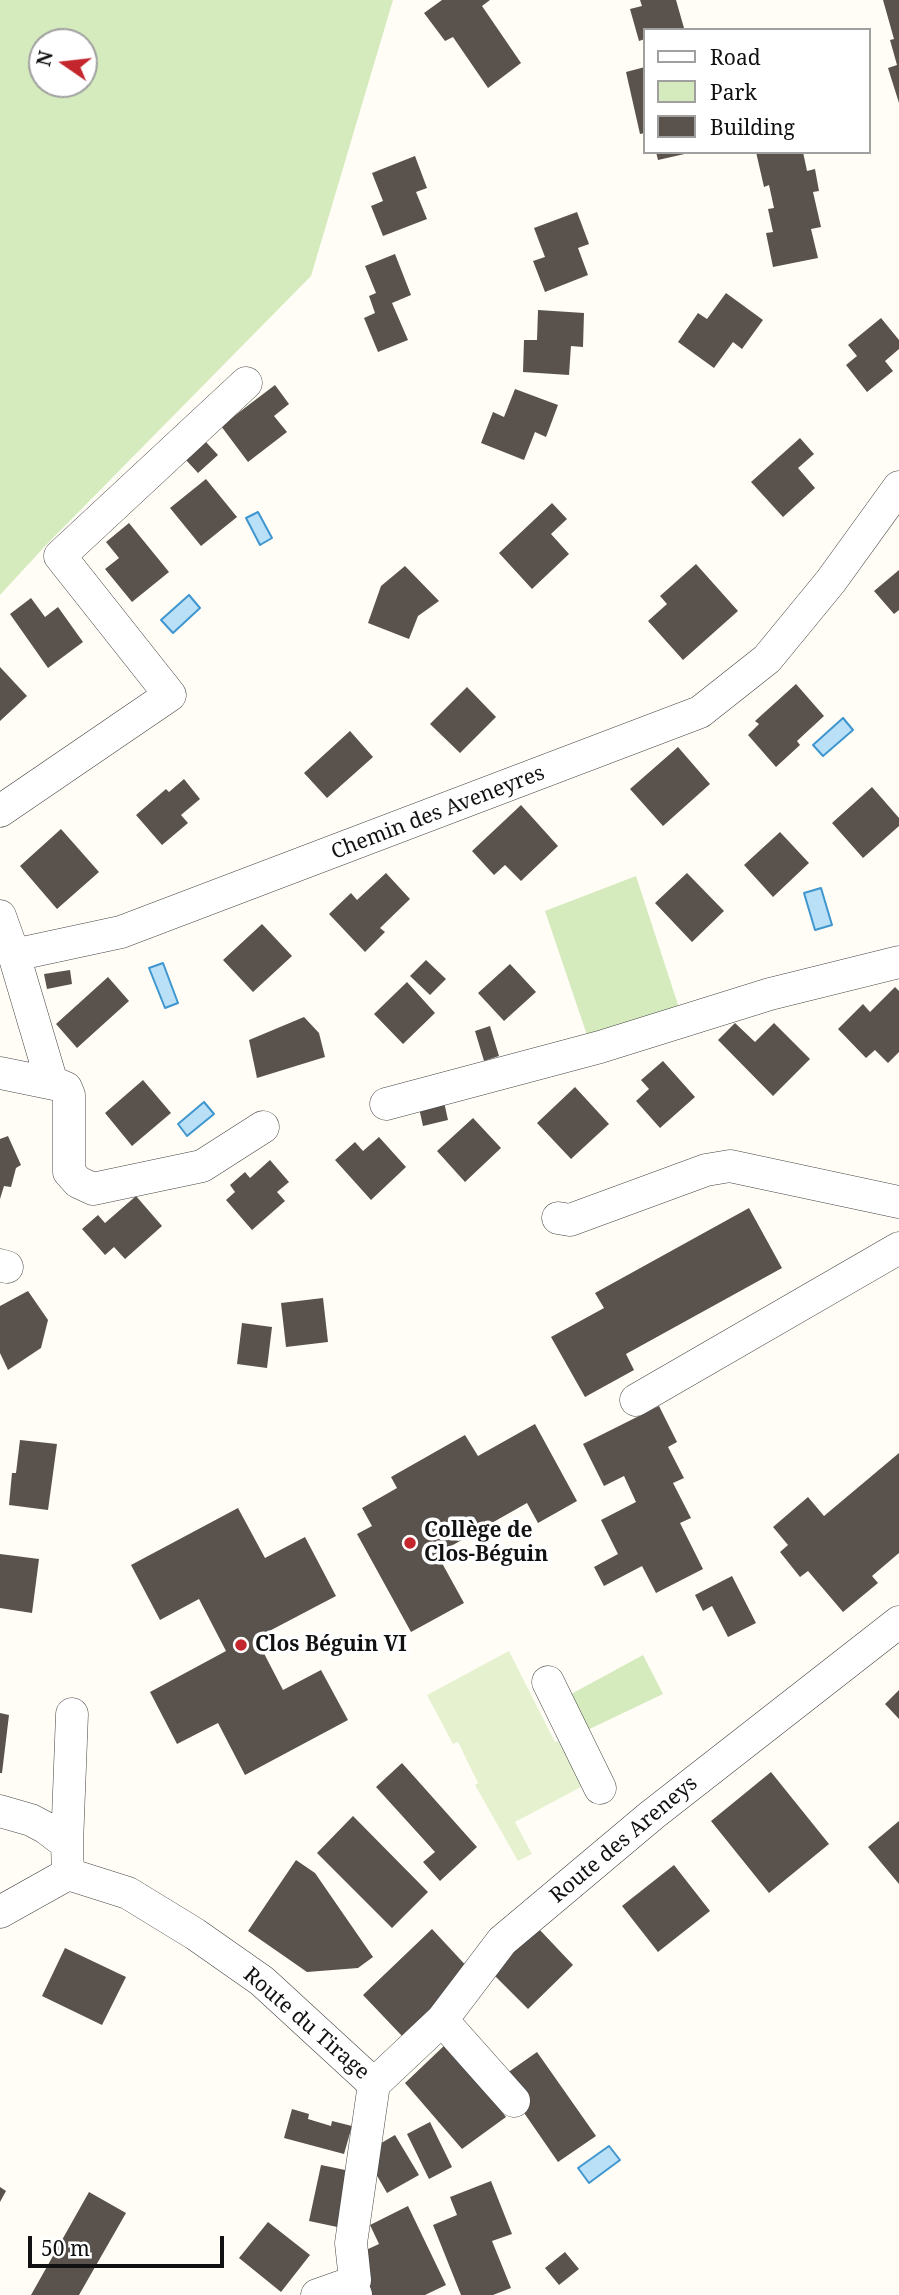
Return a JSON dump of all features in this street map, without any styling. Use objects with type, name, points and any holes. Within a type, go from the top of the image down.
[{"type":"street","points":[[0,811],[170,695],[61,556],[246,383]]},
{"type":"street","name":"Chemin des Aveneyres","points":[[13,955],[121,932],[700,712],[767,659],[831,580],[899,487]]},
{"type":"street","points":[[0,916],[52,1083]]},
{"type":"street","points":[[386,1104],[600,1047],[770,994],[899,962]]},
{"type":"street","points":[[0,1073],[66,1088],[69,1095],[69,1172],[78,1182],[93,1189],[202,1166],[263,1127]]},
{"type":"street","points":[[558,1218],[570,1220],[706,1170],[730,1166],[899,1202]]},
{"type":"street","points":[[636,1400],[899,1248]]},
{"type":"street","name":"Route des Areneys","points":[[374,2084],[442,2020],[502,1941],[652,1815],[899,1622]]},
{"type":"street","points":[[548,1682],[600,1788]]},
{"type":"street","points":[[0,1913],[68,1859],[72,1714]]},
{"type":"street","name":"Route du Tirage","points":[[0,1811],[31,1820],[46,1828],[68,1859],[195,1934],[262,1980],[374,2084],[351,2243],[354,2289]]},
{"type":"street","points":[[442,2020],[514,2101]]},
{"type":"street","points":[[317,2295],[354,2289]]},
{"type":"green space","points":[[0,0],[393,0],[311,276],[0,595]]},
{"type":"green space","points":[[636,876],[682,1017],[590,1044],[545,911]]},
{"type":"green space","points":[[509,1651],[555,1742],[558,1741],[583,1786],[515,1822],[532,1854],[518,1861],[475,1785],[478,1783],[458,1742],[453,1744],[427,1695]]},
{"type":"green space","points":[[643,1655],[663,1694],[579,1734],[562,1699]]},
{"type":"water","points":[[258,512],[272,538],[260,545],[246,518]]},
{"type":"water","points":[[189,595],[200,608],[173,633],[161,620]]},
{"type":"water","points":[[843,718],[853,730],[823,756],[813,745]]},
{"type":"water","points":[[821,888],[832,925],[815,930],[804,893]]},
{"type":"water","points":[[163,963],[178,1003],[165,1008],[149,968]]},
{"type":"water","points":[[204,1102],[214,1114],[187,1136],[178,1124]]},
{"type":"water","points":[[609,2146],[620,2160],[589,2183],[578,2168]]},
{"type":"building","points":[[442,0],[490,0],[482,6],[521,63],[488,88],[453,37],[445,41],[424,13]]},
{"type":"building","points":[[640,0],[676,0],[684,28],[643,28],[643,40],[639,41],[630,9],[642,6]]},
{"type":"building","points":[[883,0],[899,0],[899,103],[888,68],[897,65],[890,40],[894,39]]},
{"type":"building","points":[[643,68],[643,133],[640,134],[626,72]]},
{"type":"building","points":[[656,154],[685,154],[658,160]]},
{"type":"building","points":[[756,154],[803,154],[807,171],[815,169],[819,191],[813,192],[821,227],[811,229],[818,258],[773,267],[766,233],[773,232],[768,209],[774,208],[769,185],[764,187]]},
{"type":"building","points":[[415,156],[427,188],[416,192],[427,219],[383,236],[371,206],[383,201],[372,173]]},
{"type":"building","points":[[577,212],[589,244],[578,248],[588,275],[545,292],[533,261],[545,257],[534,228]]},
{"type":"building","points":[[395,254],[411,295],[392,303],[408,340],[378,352],[364,318],[375,313],[369,296],[376,293],[365,266]]},
{"type":"building","points":[[726,293],[763,320],[742,349],[733,342],[714,368],[678,342],[698,313],[707,319]]},
{"type":"building","points":[[538,310],[584,313],[583,347],[571,346],[569,375],[523,372],[524,340],[537,340]]},
{"type":"building","points":[[881,318],[899,340],[899,349],[885,361],[893,371],[867,392],[846,365],[857,356],[848,345]]},
{"type":"building","points":[[275,385],[289,404],[274,416],[287,432],[248,462],[221,426]]},
{"type":"building","points":[[515,389],[558,405],[546,437],[535,432],[524,460],[481,443],[493,412],[504,417]]},
{"type":"building","points":[[800,438],[814,454],[798,468],[815,488],[783,517],[751,482]]},
{"type":"building","points":[[206,442],[218,455],[198,473],[186,460]]},
{"type":"building","points":[[206,479],[237,517],[201,546],[170,508]]},
{"type":"building","points":[[552,503],[567,519],[551,534],[569,554],[532,589],[499,553]]},
{"type":"building","points":[[129,523],[169,572],[132,602],[105,569],[119,558],[106,542]]},
{"type":"building","points":[[696,564],[738,611],[683,660],[648,621],[667,604],[660,596]]},
{"type":"building","points":[[405,566],[439,601],[418,616],[409,639],[368,623],[381,586]]},
{"type":"building","points":[[899,570],[899,610],[894,614],[874,591]]},
{"type":"building","points":[[31,598],[45,617],[58,607],[83,642],[48,668],[10,614]]},
{"type":"building","points":[[0,667],[27,696],[0,721]]},
{"type":"building","points":[[796,684],[824,716],[797,741],[800,745],[776,767],[748,735],[759,724],[755,721]]},
{"type":"building","points":[[467,687],[496,717],[460,753],[430,724]]},
{"type":"building","points":[[350,731],[373,757],[327,798],[304,773]]},
{"type":"building","points":[[678,747],[710,784],[663,826],[630,789]]},
{"type":"building","points":[[184,779],[200,799],[181,815],[188,823],[162,845],[136,815],[166,789],[169,792]]},
{"type":"building","points":[[872,787],[899,818],[899,826],[863,858],[832,823]]},
{"type":"building","points":[[521,805],[558,846],[521,881],[505,865],[494,875],[472,851]]},
{"type":"building","points":[[61,829],[99,872],[57,909],[20,866]]},
{"type":"building","points":[[780,832],[809,863],[773,897],[744,865]]},
{"type":"building","points":[[386,873],[410,899],[380,928],[385,932],[365,952],[329,914],[351,893],[357,900]]},
{"type":"building","points":[[687,873],[724,911],[692,942],[655,903]]},
{"type":"building","points":[[262,924],[292,956],[253,992],[223,960]]},
{"type":"building","points":[[426,960],[446,979],[430,995],[410,976]]},
{"type":"building","points":[[510,964],[536,992],[504,1021],[478,993]]},
{"type":"building","points":[[70,970],[72,984],[47,989],[44,974]]},
{"type":"building","points":[[108,977],[129,1001],[77,1048],[56,1024]]},
{"type":"building","points":[[407,982],[435,1013],[403,1044],[374,1014]]},
{"type":"building","points":[[895,987],[899,991],[899,1052],[888,1063],[875,1050],[866,1058],[838,1029],[863,1004],[870,1012]]},
{"type":"building","points":[[304,1017],[319,1033],[325,1057],[257,1078],[249,1040]]},
{"type":"building","points":[[735,1023],[755,1042],[774,1023],[810,1059],[773,1096],[718,1040]]},
{"type":"building","points":[[490,1026],[499,1056],[484,1061],[475,1031]]},
{"type":"building","points":[[663,1061],[695,1097],[660,1128],[636,1101],[649,1089],[641,1080]]},
{"type":"building","points":[[143,1080],[171,1113],[132,1146],[105,1113]]},
{"type":"building","points":[[575,1087],[609,1124],[571,1159],[537,1123]]},
{"type":"building","points":[[444,1102],[448,1120],[423,1126],[419,1108]]},
{"type":"building","points":[[473,1118],[501,1148],[465,1182],[437,1151]]},
{"type":"building","points":[[8,1136],[21,1165],[16,1168],[11,1187],[4,1186],[0,1199],[0,1139]]},
{"type":"building","points":[[379,1137],[406,1167],[371,1200],[335,1160],[355,1142],[363,1151]]},
{"type":"building","points":[[270,1160],[289,1182],[277,1192],[285,1201],[252,1230],[226,1200],[235,1192],[230,1185],[245,1172],[250,1178]]},
{"type":"building","points":[[136,1196],[162,1226],[125,1259],[114,1247],[105,1255],[82,1229],[98,1215],[105,1223]]},
{"type":"building","points":[[749,1208],[782,1268],[626,1354],[634,1370],[585,1397],[551,1337],[604,1308],[595,1293]]},
{"type":"building","points":[[28,1291],[48,1320],[41,1348],[8,1370],[0,1353],[0,1306]]},
{"type":"building","points":[[323,1298],[328,1342],[286,1347],[281,1303]]},
{"type":"building","points":[[242,1323],[272,1327],[267,1368],[237,1364]]},
{"type":"building","points":[[659,1406],[677,1442],[668,1447],[684,1478],[673,1483],[691,1518],[680,1523],[703,1569],[656,1593],[642,1566],[604,1586],[594,1567],[618,1554],[601,1520],[636,1502],[624,1476],[604,1486],[583,1444]]},
{"type":"building","points":[[535,1424],[577,1501],[538,1523],[527,1503],[437,1554],[464,1603],[411,1632],[357,1534],[372,1526],[362,1508],[397,1488],[391,1477],[465,1435],[478,1456]]},
{"type":"building","points":[[20,1440],[57,1444],[48,1510],[9,1505],[12,1473],[16,1473]]},
{"type":"building","points":[[899,1453],[899,1553],[872,1576],[878,1583],[843,1612],[808,1571],[800,1577],[780,1552],[788,1545],[773,1527],[808,1497],[824,1516]]},
{"type":"building","name":"Clos Béguin VI","points":[[238,1508],[265,1558],[305,1537],[336,1596],[256,1638],[283,1690],[321,1670],[348,1720],[245,1775],[218,1723],[177,1744],[150,1692],[226,1651],[199,1599],[160,1620],[131,1565]]},
{"type":"building","points":[[0,1554],[39,1559],[32,1613],[0,1608]]},
{"type":"building","points":[[732,1576],[756,1623],[728,1637],[712,1606],[703,1611],[695,1595]]},
{"type":"building","points":[[899,1690],[899,1719],[885,1704]]},
{"type":"building","points":[[0,1713],[9,1715],[2,1773],[0,1773]]},
{"type":"building","points":[[402,1763],[477,1847],[440,1881],[423,1862],[435,1852],[376,1787]]},
{"type":"building","points":[[771,1772],[829,1844],[769,1893],[711,1821]]},
{"type":"building","points":[[353,1816],[428,1892],[392,1928],[317,1853]]},
{"type":"building","points":[[899,1821],[899,1884],[868,1847]]},
{"type":"building","points":[[296,1860],[315,1873],[373,1957],[358,1968],[307,1972],[248,1931]]},
{"type":"building","points":[[674,1865],[710,1911],[658,1952],[622,1906]]},
{"type":"building","points":[[538,1928],[573,1965],[528,2009],[492,1973]]},
{"type":"building","points":[[432,1929],[471,1971],[402,2036],[363,1995]]},
{"type":"building","points":[[65,1948],[126,1977],[102,2025],[42,1996]]},
{"type":"building","points":[[447,2043],[506,2117],[462,2149],[405,2083]]},
{"type":"building","points":[[537,2052],[596,2136],[558,2162],[500,2078]]},
{"type":"building","points":[[292,2109],[309,2114],[308,2119],[331,2126],[332,2121],[352,2126],[344,2154],[284,2138]]},
{"type":"building","points":[[430,2122],[452,2167],[429,2179],[407,2134]]},
{"type":"building","points":[[395,2135],[419,2175],[387,2193],[364,2153]]},
{"type":"building","points":[[321,2165],[355,2172],[342,2228],[309,2221]]},
{"type":"building","points":[[491,2181],[512,2234],[492,2241],[511,2288],[493,2295],[461,2295],[433,2225],[457,2215],[450,2197]]},
{"type":"building","points":[[0,2187],[6,2191],[0,2202]]},
{"type":"building","points":[[89,2192],[126,2213],[79,2295],[31,2295]]},
{"type":"building","points":[[408,2206],[446,2285],[425,2295],[372,2295],[353,2256],[379,2244],[370,2225]]},
{"type":"building","points":[[268,2222],[310,2255],[281,2292],[239,2258]]},
{"type":"building","points":[[565,2252],[579,2269],[559,2285],[545,2268]]},
{"type":"place","name":"Collège de Clos-Béguin","points":[[410,1543]]},
{"type":"place","name":"Clos Béguin VI","points":[[241,1645]]}]
